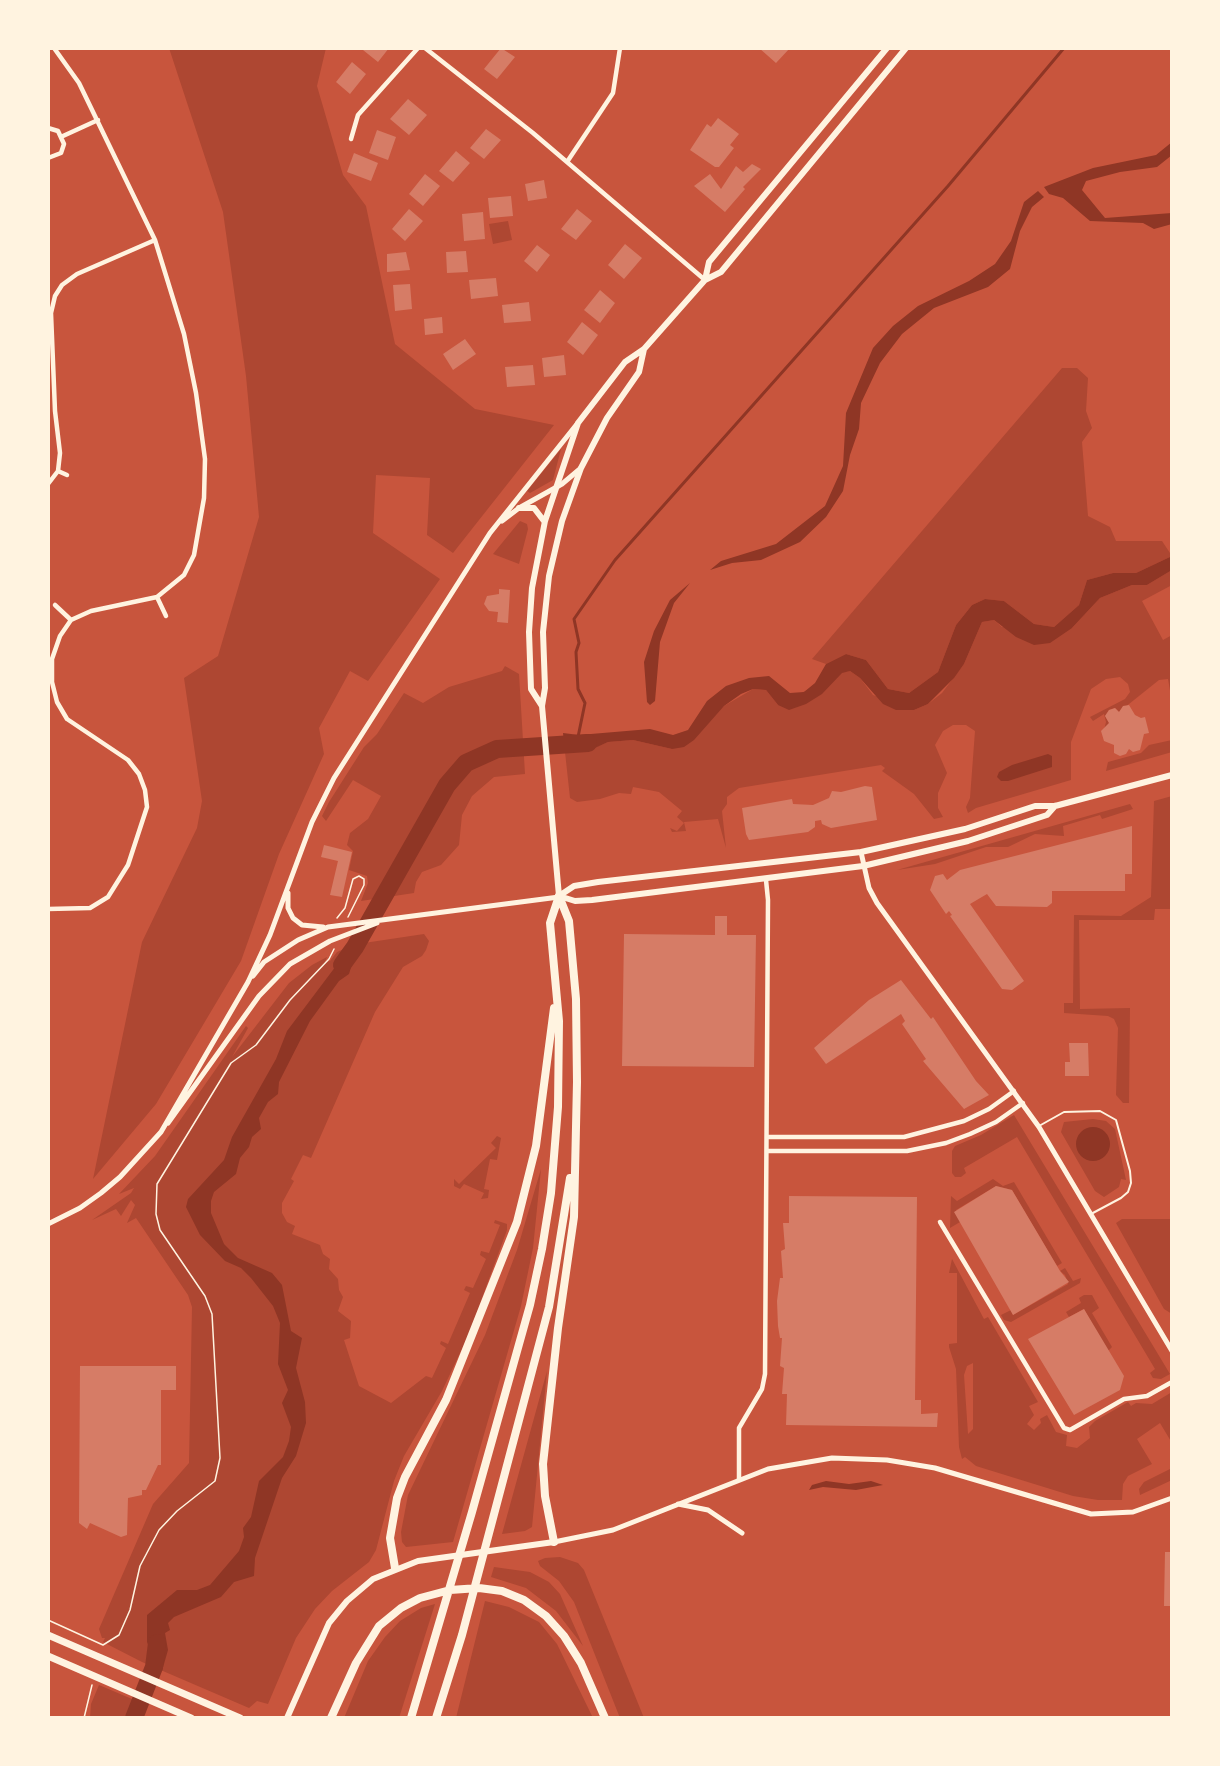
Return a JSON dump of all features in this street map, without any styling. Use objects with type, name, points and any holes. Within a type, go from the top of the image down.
[{"type":"highway","points":[[411,1718],[436,1639],[530,1305],[542,1248],[551,1193],[558,1107],[556,978],[550,922],[559,897]]},
{"type":"highway","points":[[554,1542],[545,1496],[543,1464],[558,1328],[574,1217],[577,1082],[574,981],[569,921],[559,897]]},
{"type":"highway","points":[[395,1568],[390,1538],[397,1498],[405,1477],[446,1400],[475,1333],[504,1263],[528,1185],[543,1102],[556,978]]},
{"type":"highway","points":[[436,1718],[462,1635],[549,1307],[559,1255],[574,1145]]},
{"type":"highway","points":[[331,1718],[356,1663],[379,1626],[401,1608],[420,1598],[450,1590],[479,1588],[502,1591],[524,1600],[546,1616],[564,1636],[581,1663],[605,1718]]},
{"type":"main road","points":[[705,280],[710,262],[887,48]]},
{"type":"main road","points":[[542,706],[531,689],[529,632],[533,576],[544,522],[578,423],[625,362],[644,349],[705,280],[722,272],[906,48]]},
{"type":"main road","points":[[559,897],[542,706],[545,688],[543,632],[549,576],[562,521],[581,468],[607,418],[639,372],[644,349]]},
{"type":"main road","points":[[519,508],[538,510],[544,522]]},
{"type":"main road","points":[[559,897],[574,886],[598,882],[861,852],[965,829],[1035,806],[1055,806],[1172,775]]},
{"type":"main road","points":[[559,897],[575,902],[766,880],[863,866],[936,851],[1047,815],[1055,806]]},
{"type":"main road","points":[[287,1718],[321,1638],[334,1616],[363,1587],[395,1568],[430,1558],[554,1542]]},
{"type":"main road","points":[[48,1635],[240,1718]]},
{"type":"main road","points":[[48,1656],[191,1718]]},
{"type":"street","points":[[48,909],[90,908],[100,904],[115,890],[128,865],[147,807],[146,790],[139,774],[128,760],[67,719],[57,702],[52,682],[52,659],[60,636],[71,620],[91,611],[158,597],[184,575],[194,555],[204,498],[205,459],[196,393],[184,334],[155,240],[79,83],[54,48]]},
{"type":"street","points":[[351,139],[358,115],[418,48]]},
{"type":"street","points":[[425,48],[567,162],[705,280]]},
{"type":"street","points":[[567,162],[613,93],[620,48]]},
{"type":"street","points":[[63,136],[98,120]]},
{"type":"street","points":[[48,128],[58,131],[63,136],[64,144],[61,153],[48,158]]},
{"type":"street","points":[[48,484],[58,471],[60,438],[55,411],[51,313],[55,296],[62,285],[77,273],[155,240]]},
{"type":"street","points":[[161,1132],[248,982],[270,935],[312,822],[334,778],[490,533],[578,423]]},
{"type":"street","points":[[490,533],[519,508],[555,489],[581,468]]},
{"type":"street","points":[[58,471],[67,475]]},
{"type":"street","points":[[158,597],[166,616]]},
{"type":"street","points":[[55,605],[71,620]]},
{"type":"street","points":[[861,852],[869,888],[877,903],[1039,1126],[1172,1351]]},
{"type":"street","points":[[739,1479],[739,1428],[762,1389],[765,1374],[768,900],[766,880]]},
{"type":"street","points":[[288,885],[288,908],[293,918],[302,926],[327,927],[559,897]]},
{"type":"street","points":[[48,1224],[80,1208],[120,1177],[188,1098],[259,996],[290,964],[318,947],[384,920]]},
{"type":"street","points":[[248,982],[264,962],[298,940],[327,927]]},
{"type":"street","points":[[767,1137],[904,1137],[964,1121],[989,1109],[1014,1091]]},
{"type":"street","points":[[767,1151],[907,1151],[946,1143],[970,1134],[996,1122],[1023,1103]]},
{"type":"street","points":[[940,1222],[1064,1428],[1070,1430],[1124,1399],[1147,1396],[1172,1382]]},
{"type":"street","points":[[554,1542],[613,1530],[739,1479],[793,1463],[862,1458],[935,1468],[1091,1514],[1133,1512],[1172,1498]]},
{"type":"street","points":[[677,1504],[708,1510],[741,1533]]},
{"type":"lane","points":[[1039,1126],[1064,1112],[1100,1111],[1116,1120],[1130,1171],[1128,1192],[1091,1214]]},
{"type":"path","points":[[327,927],[344,910],[353,879],[359,876],[364,879],[364,885],[344,926]]},
{"type":"path","points":[[48,1620],[103,1645],[118,1635],[125,1626],[140,1566],[159,1530],[177,1511],[215,1481],[220,1458],[212,1314],[205,1296],[160,1230],[156,1214],[157,1184],[231,1063],[256,1045],[290,1000],[328,959],[334,948]]},
{"type":"path","points":[[84,1718],[92,1684]]},
{"type":"shaded area","points":[[169,48],[326,48],[317,86],[343,175],[366,206],[395,344],[475,409],[554,425],[453,553],[427,535],[430,478],[376,475],[373,533],[440,579],[368,681],[350,671],[319,728],[324,754],[279,854],[241,961],[156,1104],[93,1179],[142,942],[197,828],[202,801],[184,678],[218,656],[259,517],[246,376],[223,212]]},
{"type":"shaded area","points":[[1172,142],[1172,155],[1157,167],[1120,172],[1086,181],[1082,190],[1105,218],[1172,213],[1172,224],[1154,229],[1143,223],[1090,221],[1063,198],[1049,194],[1044,187],[1093,168],[1156,155]]},
{"type":"shaded area","points":[[1038,191],[1044,197],[1032,207],[1020,231],[1010,269],[988,287],[934,308],[902,334],[880,363],[861,403],[859,429],[850,455],[843,491],[826,517],[800,542],[761,560],[732,563],[710,570],[721,561],[776,544],[825,506],[843,466],[846,413],[873,348],[893,326],[918,306],[969,281],[995,264],[1011,241],[1024,202]]},
{"type":"shaded area","points":[[508,221],[512,240],[493,244],[489,224]]},
{"type":"shaded area","points":[[1062,368],[1077,368],[1088,378],[1086,411],[1092,428],[1082,442],[1088,516],[1110,527],[1116,541],[1162,541],[1172,556],[1136,573],[1113,573],[1087,580],[1079,605],[1054,627],[1034,624],[1004,601],[985,599],[972,605],[956,625],[938,672],[909,693],[888,689],[866,660],[846,654],[826,664],[812,659]]},
{"type":"shaded area","points":[[561,449],[553,480],[530,493],[527,491]]},
{"type":"shaded area","points":[[520,521],[527,524],[528,529],[519,564],[493,554]]},
{"type":"shaded area","points":[[1172,556],[1172,570],[1147,585],[1132,585],[1100,598],[1072,628],[1050,643],[1034,645],[1016,637],[994,620],[982,622],[964,664],[954,678],[928,704],[914,710],[896,710],[883,704],[860,678],[850,671],[842,673],[822,694],[806,704],[789,710],[778,705],[766,690],[753,689],[741,694],[724,706],[694,740],[684,747],[672,749],[633,740],[608,742],[586,752],[578,750],[565,752],[563,733],[579,735],[650,729],[673,735],[688,730],[707,701],[726,686],[749,678],[769,676],[790,693],[804,692],[815,683],[826,664],[846,654],[866,660],[888,689],[909,693],[938,672],[956,625],[972,605],[985,599],[1004,601],[1034,624],[1054,627],[1079,605],[1087,580],[1113,573],[1136,573]]},
{"type":"shaded area","points":[[1172,570],[1172,585],[1142,601],[1163,640],[1172,635],[1172,702],[1168,679],[1159,680],[1119,712],[1115,708],[1109,710],[1105,716],[1109,723],[1104,730],[1106,722],[1104,714],[1093,721],[1090,717],[1125,699],[1130,692],[1128,684],[1120,677],[1106,679],[1091,689],[1071,742],[1071,780],[976,808],[968,813],[966,807],[970,798],[975,731],[966,725],[953,725],[943,731],[935,745],[947,773],[938,793],[938,808],[943,817],[934,819],[914,794],[882,771],[885,768],[881,765],[739,788],[727,797],[727,804],[722,811],[726,848],[718,819],[684,822],[686,831],[672,832],[670,828],[677,831],[684,823],[677,817],[682,811],[659,792],[633,787],[631,794],[619,793],[600,799],[577,802],[570,798],[565,752],[586,751],[608,742],[633,740],[672,749],[724,706],[753,689],[766,690],[778,705],[842,672],[850,671],[860,678],[873,695],[914,710],[928,704],[942,693],[964,664],[982,622],[994,620],[1002,627],[1072,628],[1100,598],[1132,585],[1147,585]]},
{"type":"shaded area","points":[[690,583],[674,603],[660,642],[655,701],[650,705],[647,702],[644,662],[654,631],[670,600]]},
{"type":"shaded area","points":[[505,666],[519,674],[525,774],[494,777],[472,796],[462,815],[459,845],[441,865],[422,872],[416,882],[414,893],[361,901],[368,883],[367,876],[349,870],[353,851],[347,845],[350,833],[368,819],[381,796],[353,780],[326,821],[322,816],[329,802],[364,747],[377,734],[404,693],[423,703],[449,687],[502,671]]},
{"type":"shaded area","points":[[1172,740],[1172,752],[1106,771],[1108,762],[1141,753],[1149,745]]},
{"type":"shaded area","points":[[1048,754],[1052,756],[1052,767],[1008,781],[1001,781],[997,777],[999,772],[1012,765]]},
{"type":"shaded area","points":[[1172,796],[1172,909],[1155,909],[1154,920],[1079,920],[1080,1009],[1130,1008],[1129,1103],[1123,1103],[1116,1095],[1118,1028],[1114,1019],[1108,1016],[1064,1013],[1064,1003],[1073,1003],[1074,915],[1121,916],[1151,897],[1154,801]]},
{"type":"shaded area","points":[[1130,804],[1133,809],[1102,819],[1100,815],[1063,826],[1064,836],[1035,834],[1008,847],[986,847],[935,864],[897,870]]},
{"type":"shaded area","points":[[424,934],[429,941],[426,950],[422,956],[403,967],[375,1012],[311,1158],[303,1155],[291,1179],[294,1181],[282,1203],[282,1213],[287,1222],[295,1226],[292,1234],[320,1245],[323,1254],[330,1259],[329,1269],[338,1279],[339,1290],[343,1297],[338,1311],[351,1321],[350,1338],[344,1340],[359,1386],[391,1403],[426,1376],[432,1378],[446,1348],[440,1344],[441,1341],[448,1344],[470,1293],[464,1290],[466,1286],[473,1288],[486,1259],[480,1255],[481,1251],[489,1253],[500,1225],[494,1223],[495,1220],[507,1224],[507,1230],[468,1336],[442,1391],[404,1456],[394,1481],[376,1550],[369,1562],[332,1591],[315,1609],[296,1638],[268,1704],[257,1701],[249,1708],[142,1662],[103,1642],[105,1638],[102,1638],[99,1629],[153,1504],[189,1463],[192,1307],[188,1295],[136,1218],[127,1223],[135,1205],[131,1200],[121,1216],[116,1209],[92,1220],[131,1193],[134,1188],[119,1194],[155,1156],[246,1026],[248,1028],[232,1057],[289,983],[312,965],[327,957],[325,962],[330,961],[337,952],[351,946],[341,959],[356,956],[364,943]]},
{"type":"shaded area","points":[[364,943],[349,974],[339,981],[310,1021],[279,1082],[278,1094],[268,1102],[259,1118],[261,1129],[252,1137],[249,1147],[240,1158],[236,1174],[214,1192],[211,1201],[211,1213],[224,1244],[238,1258],[272,1273],[282,1285],[291,1331],[302,1338],[296,1368],[305,1402],[306,1423],[296,1456],[282,1478],[255,1558],[254,1576],[234,1582],[221,1597],[174,1617],[168,1623],[170,1630],[165,1633],[168,1650],[162,1671],[152,1667],[152,1654],[147,1642],[147,1615],[177,1590],[197,1590],[210,1585],[239,1551],[244,1537],[243,1528],[251,1517],[259,1481],[283,1457],[291,1427],[282,1403],[288,1390],[278,1364],[280,1323],[273,1306],[241,1268],[225,1261],[200,1235],[186,1207],[188,1199],[224,1160],[232,1137],[276,1059],[287,1031],[351,946]]},
{"type":"shaded area","points":[[1014,1115],[1170,1374],[1161,1379],[1153,1378],[1150,1373],[1155,1369],[1017,1137],[964,1168],[966,1173],[961,1177],[955,1177],[952,1173],[952,1151],[955,1146],[981,1135]]},
{"type":"shaded area","points":[[1093,1119],[1106,1121],[1115,1129],[1126,1180],[1121,1179],[1119,1187],[1104,1197],[1095,1191],[1061,1132],[1064,1122]]},
{"type":"shaded area","points":[[1093,1127],[1105,1132],[1110,1144],[1105,1156],[1093,1161],[1081,1156],[1076,1144],[1081,1132]]},
{"type":"shaded area","points":[[497,1136],[501,1138],[497,1160],[490,1159],[484,1189],[489,1190],[488,1198],[481,1199],[484,1193],[464,1184],[460,1189],[454,1186],[454,1179],[459,1184],[496,1148],[491,1143]]},
{"type":"shaded area","points":[[541,1169],[533,1248],[521,1306],[453,1542],[406,1547],[402,1542],[401,1532],[408,1495],[485,1335],[517,1250]]},
{"type":"shaded area","points":[[993,1179],[1003,1186],[1014,1182],[1062,1263],[1057,1266],[1012,1190],[996,1186],[956,1210],[960,1222],[950,1228],[951,1196],[957,1201]]},
{"type":"shaded area","points":[[1122,1219],[1172,1219],[1172,1314],[1164,1309],[1116,1223]]},
{"type":"shaded area","points":[[952,1259],[984,1319],[988,1317],[1038,1402],[1029,1406],[1034,1415],[1027,1424],[1034,1430],[1041,1423],[1040,1419],[1047,1415],[1056,1432],[1067,1435],[1066,1446],[1077,1448],[1090,1438],[1089,1427],[1095,1421],[1128,1402],[1131,1406],[1136,1403],[1152,1404],[1172,1392],[1172,1443],[1160,1423],[1137,1439],[1152,1464],[1128,1476],[1123,1484],[1122,1500],[1098,1500],[1073,1496],[976,1466],[965,1457],[962,1459],[959,1447],[956,1369],[949,1347],[949,1344],[957,1343],[957,1273],[949,1273]],"holes":[[[973,1363],[973,1429],[968,1434],[964,1375],[967,1366]]]},
{"type":"shaded area","points":[[1065,1268],[1073,1281],[1081,1278],[1080,1283],[1011,1322],[1004,1320],[1001,1315],[1011,1310],[1013,1315],[1068,1284],[1065,1275],[1060,1271]]},
{"type":"shaded area","points":[[1092,1295],[1099,1308],[1092,1313],[1112,1347],[1107,1352],[1084,1309],[1069,1317],[1066,1312],[1081,1303],[1079,1298]]},
{"type":"shaded area","points":[[547,1371],[532,1527],[525,1531],[502,1534]]},
{"type":"shaded area","points":[[1172,1468],[1172,1480],[1140,1495],[1139,1489],[1144,1482]]},
{"type":"shaded area","points":[[826,1481],[849,1484],[871,1481],[883,1485],[856,1490],[823,1487],[809,1490],[812,1485]]},
{"type":"shaded area","points":[[560,1557],[578,1563],[584,1570],[644,1718],[620,1718],[574,1602],[559,1581],[540,1566],[538,1561]]},
{"type":"shaded area","points":[[494,1567],[530,1572],[549,1582],[560,1594],[583,1646],[556,1611],[526,1588],[491,1577]]},
{"type":"shaded area","points":[[485,1601],[509,1607],[539,1622],[557,1644],[593,1718],[456,1718]]},
{"type":"shaded area","points":[[435,1604],[399,1718],[344,1718],[368,1661],[385,1637],[400,1621],[421,1608]]},
{"type":"shaded area","points":[[99,1685],[139,1702],[128,1718],[90,1718],[91,1704]]},
{"type":"building","points":[[364,48],[389,48],[378,62],[363,50]]},
{"type":"building","points":[[501,48],[515,57],[497,79],[484,69]]},
{"type":"building","points":[[759,48],[790,48],[776,63]]},
{"type":"building","points":[[352,62],[366,74],[350,94],[336,82]]},
{"type":"building","points":[[408,99],[427,115],[409,135],[390,119]]},
{"type":"building","points":[[718,118],[739,134],[730,145],[734,148],[719,167],[715,167],[690,150],[707,124],[711,127]]},
{"type":"building","points":[[486,129],[501,140],[484,159],[470,148]]},
{"type":"building","points":[[377,130],[396,137],[388,160],[369,153]]},
{"type":"building","points":[[456,151],[470,163],[453,182],[439,171]]},
{"type":"building","points":[[354,153],[378,163],[371,181],[347,172]]},
{"type":"building","points":[[752,164],[761,169],[743,187],[745,189],[725,212],[694,186],[710,174],[721,189],[736,166],[743,172]]},
{"type":"building","points":[[425,174],[440,186],[423,206],[409,194]]},
{"type":"building","points":[[544,180],[547,198],[528,201],[525,184]]},
{"type":"building","points":[[511,196],[513,216],[490,218],[488,198]]},
{"type":"building","points":[[409,209],[423,221],[405,241],[392,229]]},
{"type":"building","points":[[577,209],[592,221],[576,240],[561,229]]},
{"type":"building","points":[[483,212],[485,239],[464,241],[462,214]]},
{"type":"building","points":[[625,244],[642,258],[624,279],[608,265]]},
{"type":"building","points":[[537,245],[550,255],[537,272],[524,261]]},
{"type":"building","points":[[466,251],[468,272],[447,273],[446,252]]},
{"type":"building","points":[[406,252],[410,270],[387,272],[387,254]]},
{"type":"building","points":[[496,278],[498,296],[471,299],[469,280]]},
{"type":"building","points":[[410,284],[412,309],[395,311],[393,285]]},
{"type":"building","points":[[600,290],[615,303],[600,323],[584,310]]},
{"type":"building","points":[[529,302],[531,321],[504,323],[502,305]]},
{"type":"building","points":[[442,317],[443,333],[425,335],[424,319]]},
{"type":"building","points":[[582,322],[598,335],[583,355],[567,342]]},
{"type":"building","points":[[465,339],[476,354],[453,370],[443,354]]},
{"type":"building","points":[[564,355],[566,375],[544,377],[542,358]]},
{"type":"building","points":[[533,365],[535,385],[507,387],[505,367]]},
{"type":"building","points":[[499,589],[510,590],[508,623],[497,622],[498,612],[489,611],[484,604],[487,596],[499,594]]},
{"type":"building","points":[[1129,705],[1135,715],[1145,717],[1149,733],[1144,734],[1140,750],[1133,752],[1129,749],[1126,754],[1120,756],[1114,753],[1114,745],[1104,741],[1101,731],[1109,723],[1105,716],[1109,710],[1115,708],[1119,712],[1123,706]]},
{"type":"building","points":[[865,786],[872,787],[877,820],[831,828],[822,824],[821,820],[815,821],[815,827],[808,832],[749,840],[746,834],[742,808],[792,799],[793,804],[813,805],[829,798],[832,791],[841,792]]},
{"type":"building","points":[[1132,826],[1132,874],[1125,874],[1125,891],[1052,891],[1052,903],[1047,907],[996,906],[987,894],[970,904],[1024,981],[1012,990],[1002,989],[950,916],[952,915],[949,911],[946,914],[930,890],[935,876],[943,874],[947,880],[960,870]]},
{"type":"building","points":[[324,845],[352,852],[342,897],[330,895],[338,861],[321,857]]},
{"type":"building","points":[[715,916],[727,916],[727,935],[756,935],[754,1067],[622,1066],[624,934],[715,935]]},
{"type":"building","points":[[901,980],[931,1019],[933,1017],[976,1081],[989,1095],[964,1109],[923,1061],[926,1059],[902,1024],[905,1021],[901,1014],[826,1064],[814,1048],[869,1000]]},
{"type":"building","points":[[1069,1043],[1088,1043],[1089,1076],[1065,1076],[1065,1062],[1070,1062]]},
{"type":"building","points":[[996,1186],[1012,1190],[1060,1271],[1069,1282],[1013,1315],[954,1212]]},
{"type":"building","points":[[789,1196],[917,1197],[915,1400],[921,1400],[921,1414],[938,1413],[937,1427],[786,1425],[787,1394],[782,1394],[784,1368],[780,1366],[782,1338],[780,1338],[778,1326],[777,1301],[780,1278],[783,1278],[781,1251],[785,1249],[783,1223],[789,1223]]},
{"type":"building","points":[[1084,1309],[1124,1376],[1120,1390],[1074,1415],[1028,1339]]},
{"type":"building","points":[[80,1366],[176,1366],[176,1390],[161,1390],[161,1465],[158,1465],[146,1490],[142,1490],[142,1495],[128,1498],[127,1535],[121,1537],[90,1523],[87,1529],[79,1523]]},
{"type":"building","points":[[1165,1552],[1172,1552],[1172,1606],[1164,1606]]},
{"type":"waterway","points":[[578,737],[585,703],[578,689],[576,652],[579,643],[574,619],[615,560],[948,186],[1064,48]]},
{"type":"waterway","points":[[342,965],[355,947],[447,785],[466,763],[497,749],[588,743]]},
{"type":"waterway","points":[[134,1718],[154,1667],[157,1643]]}]
